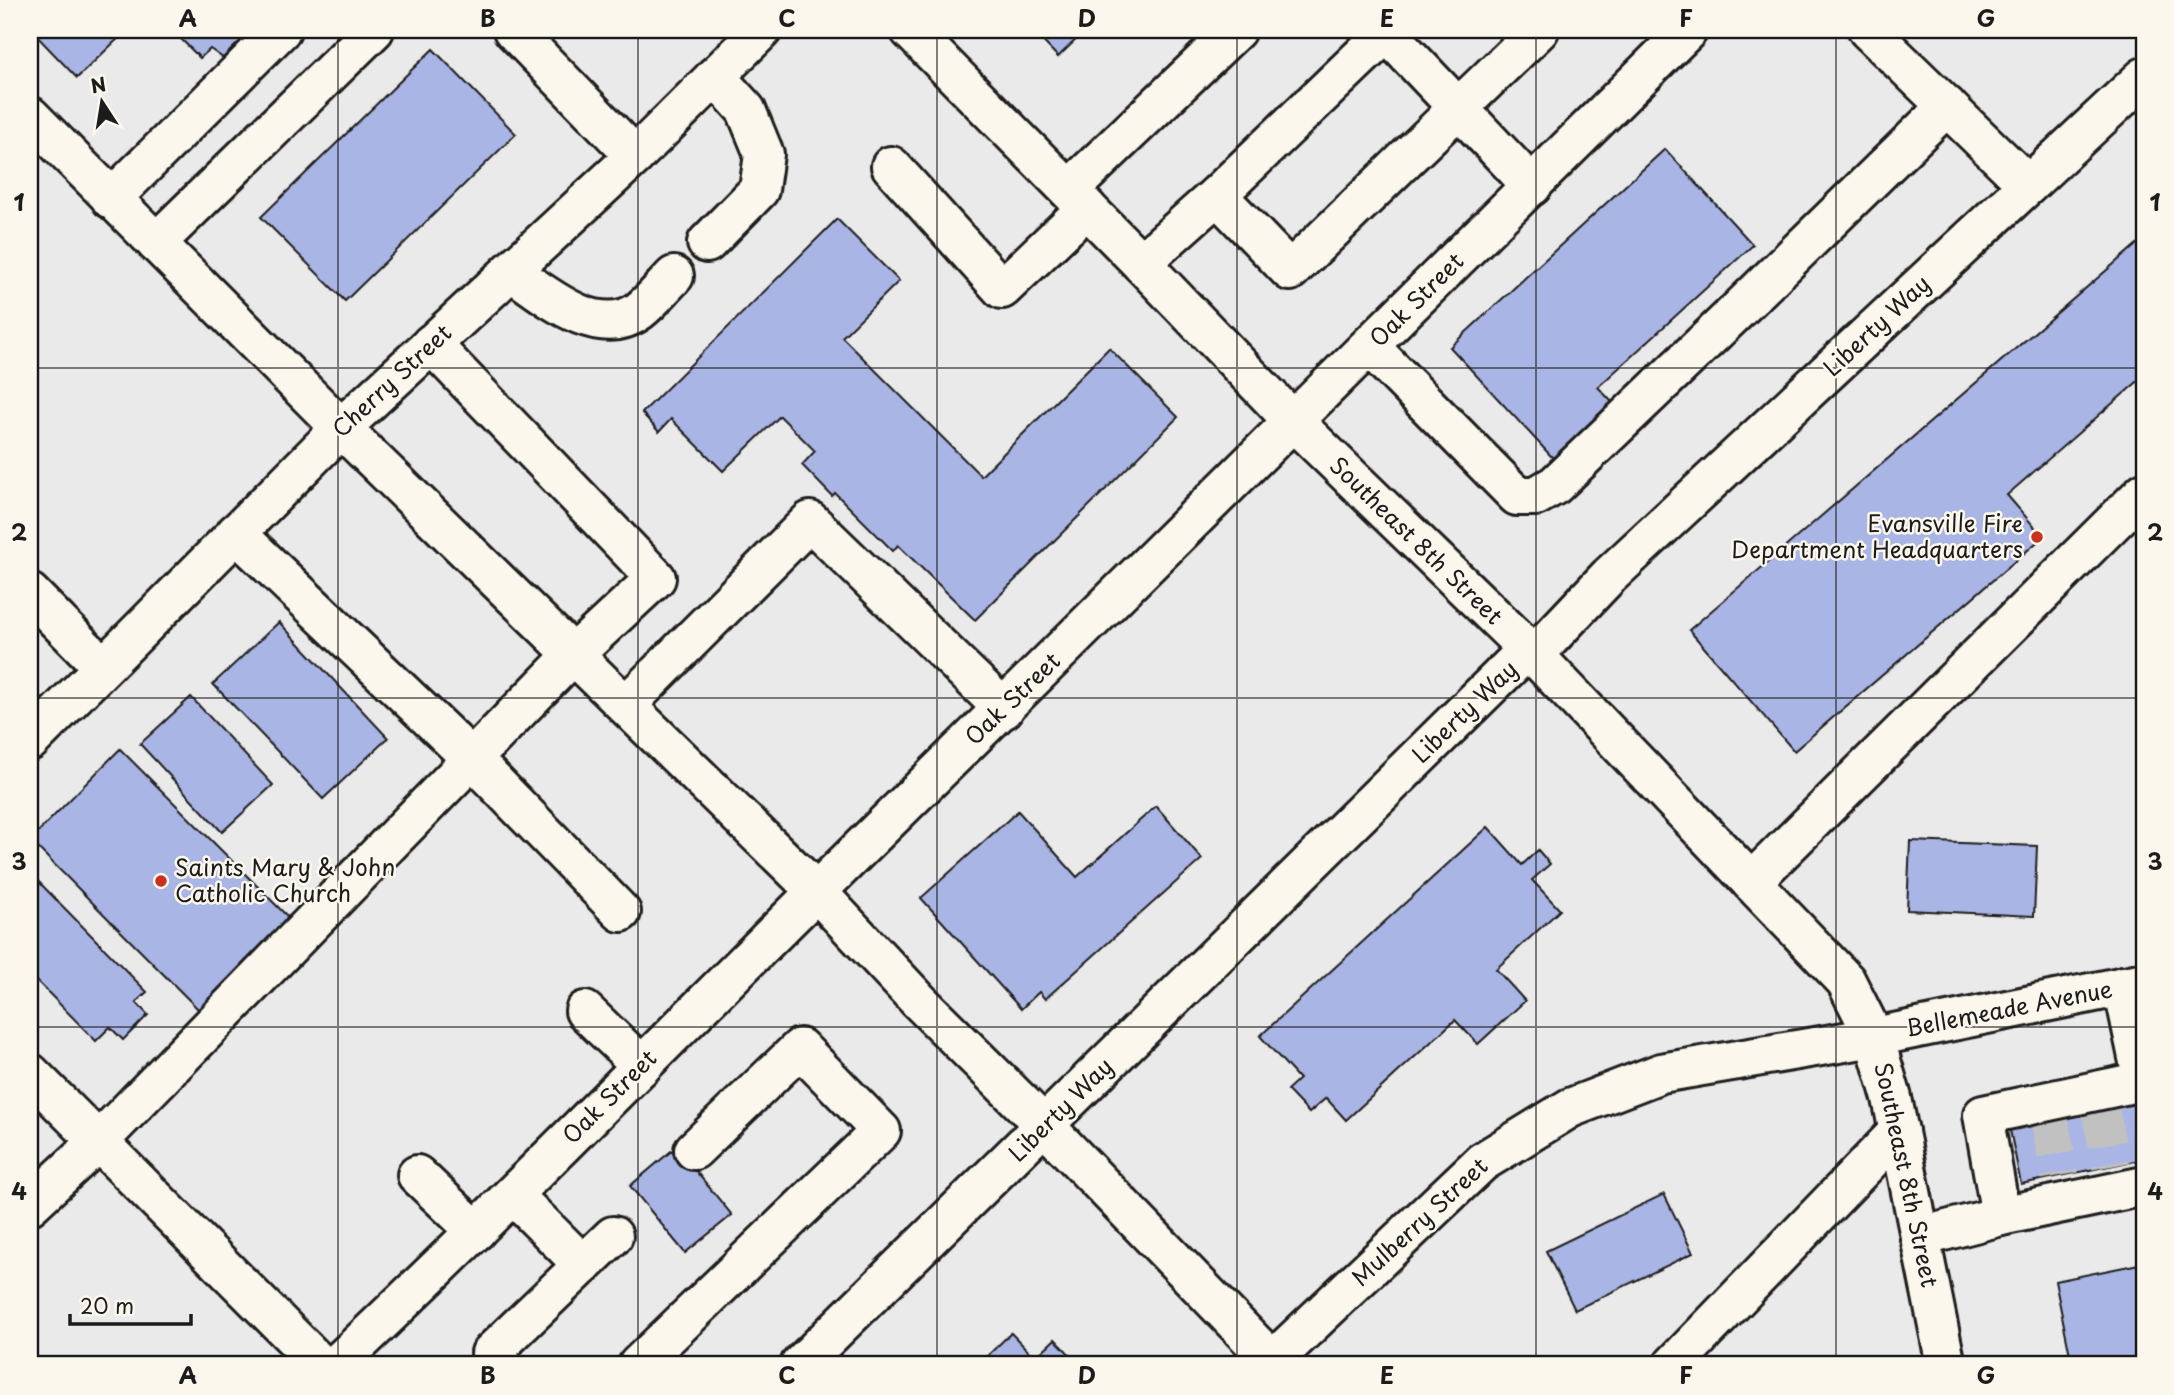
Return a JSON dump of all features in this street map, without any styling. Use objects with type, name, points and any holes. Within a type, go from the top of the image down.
[{"type":"street","points":[[111,199],[281,30]]},
{"type":"street","points":[[156,243],[374,30]]},
{"type":"street","points":[[513,30],[635,156]]},
{"type":"street","name":"Cherry Street","points":[[30,741],[341,428],[635,156],[762,30]]},
{"type":"street","name":"Southeast 8th Street","points":[[910,30],[1141,263],[1294,423],[1534,655],[1846,981],[1874,1037],[1899,1131],[1946,1365]]},
{"type":"street","points":[[891,166],[1002,289],[1078,199],[1236,30]]},
{"type":"street","points":[[1217,195],[1290,271],[1539,30]]},
{"type":"street","name":"Oak Street","points":[[336,1365],[513,1195],[1688,30]]},
{"type":"street","points":[[1868,30],[2028,185]]},
{"type":"street","points":[[1141,263],[1217,195],[1387,31],[1532,186]]},
{"type":"street","points":[[707,243],[759,190],[764,154],[746,110],[715,76]]},
{"type":"street","name":"Liberty Way","points":[[800,1365],[1518,659],[1534,655],[1609,576],[2144,77]]},
{"type":"street","points":[[1370,347],[1517,496],[1536,496],[1555,485],[1947,106]]},
{"type":"street","points":[[30,116],[341,428],[817,892],[919,1001],[1045,1126],[1272,1364]]},
{"type":"street","points":[[511,271],[562,307],[608,322],[637,312],[674,275]]},
{"type":"street","points":[[30,1205],[98,1142],[573,654],[656,578],[431,344]]},
{"type":"street","points":[[1751,882],[2144,492]]},
{"type":"street","points":[[626,705],[810,521],[1004,709]]},
{"type":"street","points":[[236,533],[472,759],[621,912]]},
{"type":"street","points":[[30,593],[103,667]]},
{"type":"street","points":[[2001,1216],[1983,1115],[2048,1109],[2098,1099],[2144,1083],[2134,984]]},
{"type":"street","name":"Bellemeade Avenue","points":[[1874,1037],[2134,984]]},
{"type":"street","points":[[585,1011],[642,1066]]},
{"type":"street","name":"Mulberry Street","points":[[1272,1364],[1482,1162],[1570,1108],[1661,1073],[1874,1037]]},
{"type":"street","points":[[651,1361],[881,1131],[800,1048],[694,1150]]},
{"type":"street","points":[[30,1073],[321,1365]]},
{"type":"street","points":[[1672,1365],[1899,1131]]},
{"type":"street","points":[[417,1175],[476,1231]]},
{"type":"street","points":[[1920,1237],[2001,1216],[2063,1189],[2123,1181]]},
{"type":"street","points":[[513,1195],[583,1265]]},
{"type":"street","points":[[503,1365],[491,1353],[613,1236]]},
{"type":"building","points":[[31,30],[127,30],[77,78]]},
{"type":"building","points":[[172,30],[252,30],[223,58],[210,49],[200,58]]},
{"type":"building","points":[[1032,30],[1086,30],[1058,57]]},
{"type":"building","points":[[433,49],[516,134],[345,301],[261,217]]},
{"type":"building","points":[[1665,149],[1753,245],[1598,387],[1623,414],[1563,469],[1450,347]]},
{"type":"building","points":[[837,219],[899,281],[842,337],[981,476],[1109,348],[1178,417],[975,620],[898,545],[893,551],[835,493],[832,496],[802,465],[815,451],[780,416],[723,471],[671,419],[659,432],[642,413]]},
{"type":"building","points":[[2144,238],[2144,376],[2007,495],[2043,537],[1794,751],[1689,630]]},
{"type":"building","points":[[279,622],[388,738],[323,799],[213,684]]},
{"type":"building","points":[[191,697],[273,785],[222,832],[140,744]]},
{"type":"building","name":"Saints Mary & John Catholic Church","points":[[120,749],[292,921],[201,1012],[30,840]]},
{"type":"building","points":[[1156,806],[1202,859],[1045,999],[1039,992],[1021,1009],[921,898],[1018,811],[1077,877]]},
{"type":"building","points":[[1488,827],[1522,865],[1538,850],[1550,864],[1532,880],[1560,910],[1496,969],[1525,1001],[1478,1044],[1455,1020],[1346,1120],[1326,1098],[1309,1113],[1287,1090],[1299,1079],[1260,1036]]},
{"type":"building","points":[[1910,841],[2037,846],[2034,916],[1907,910]]},
{"type":"building","points":[[30,873],[147,992],[136,1002],[148,1015],[123,1040],[110,1027],[96,1041],[30,974]]},
{"type":"building","points":[[2144,1097],[2144,1159],[2021,1184],[2009,1125]]},
{"type":"building","points":[[676,1147],[732,1215],[685,1253],[630,1186]]},
{"type":"building","points":[[1664,1194],[1693,1253],[1575,1310],[1546,1251]]},
{"type":"building","points":[[2144,1263],[2144,1358],[2107,1365],[2072,1365],[2055,1281]]},
{"type":"building","points":[[1011,1333],[1035,1358],[1055,1339],[1079,1364],[978,1365]]},
{"type":"tunnel","points":[[2100,1107],[2111,1166]]},
{"type":"tunnel","points":[[2049,1117],[2060,1176]]},
{"type":"place","name":"Evansville Fire Department Headquarters","points":[[2037,537]]},
{"type":"place","name":"Saints Mary & John Catholic Church","points":[[161,881]]}]
